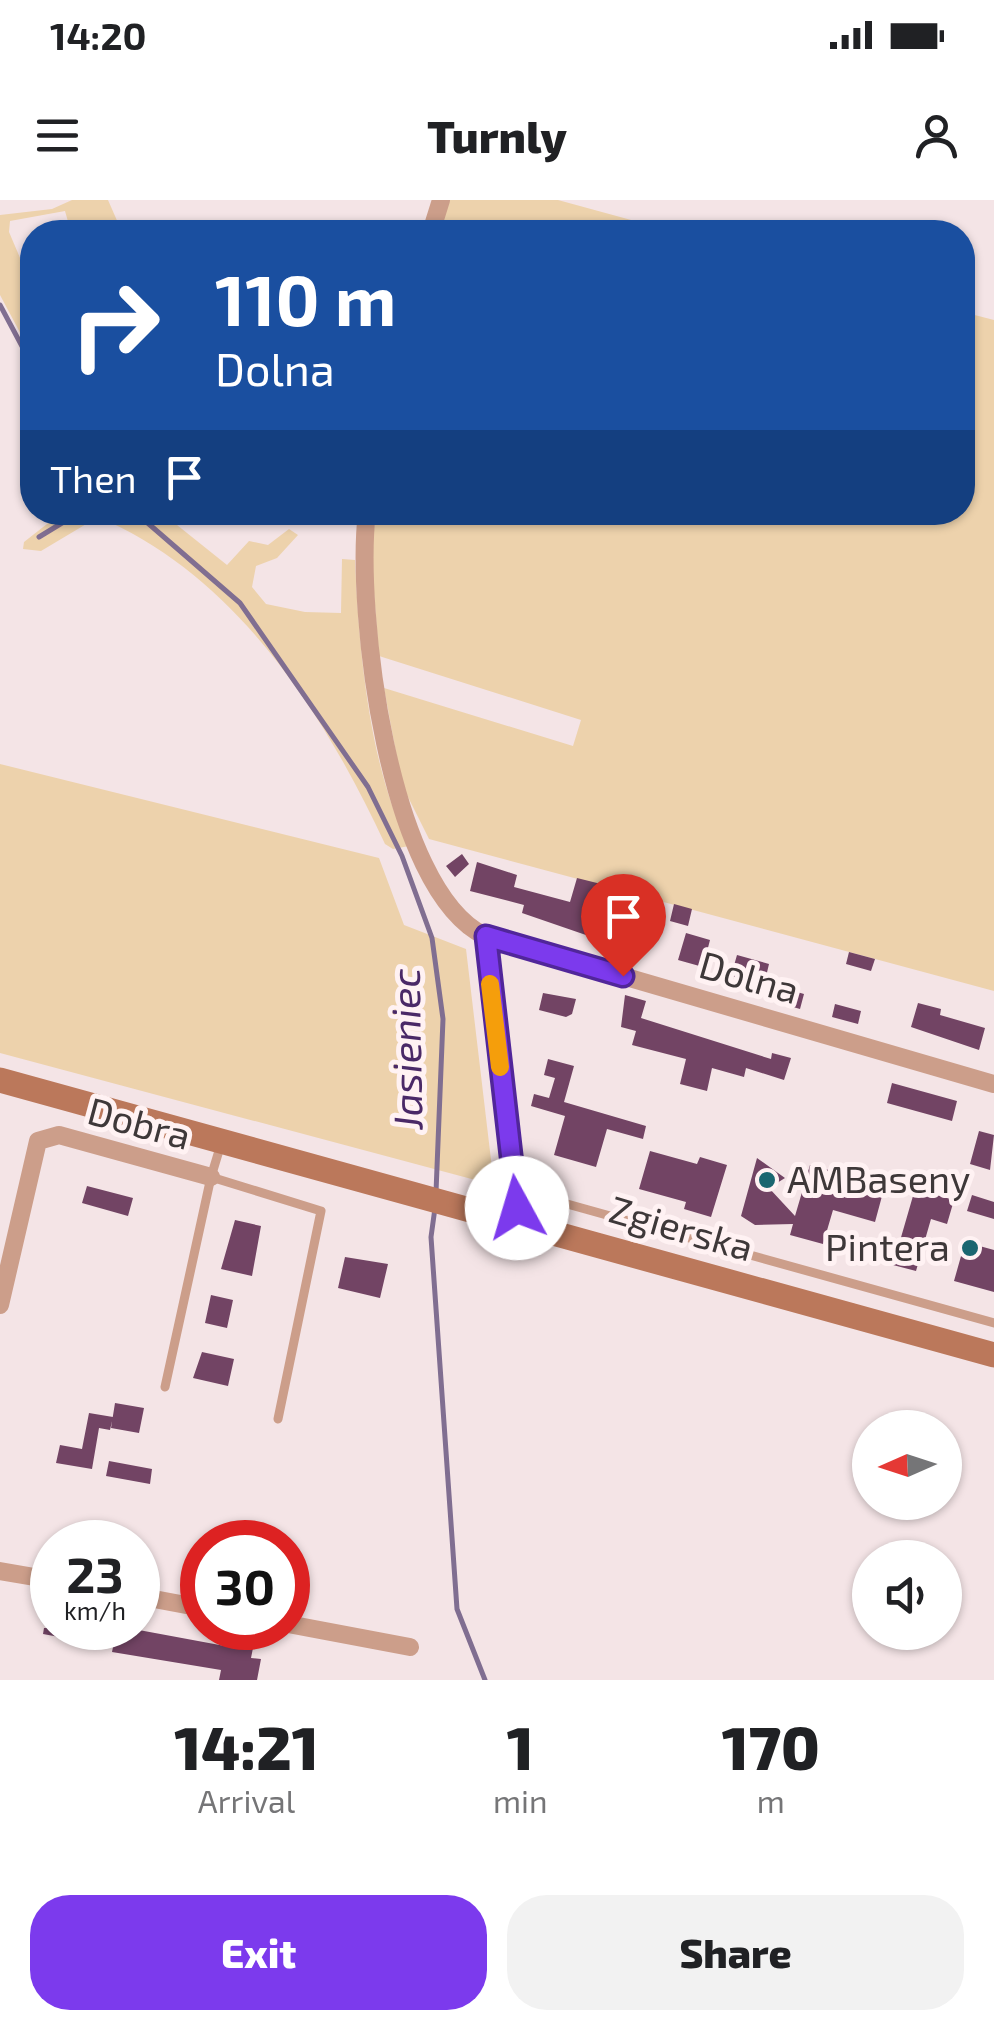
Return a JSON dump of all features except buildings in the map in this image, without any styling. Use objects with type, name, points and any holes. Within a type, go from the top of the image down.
[{"type":"main road","name":"Zgierska","points":[[0,1080],[994,1355]]},
{"type":"street","points":[[367,525],[366,636],[396,787],[418,844],[454,912],[486,936],[519,1204],[514,1221]]},
{"type":"street","name":"Dolna","points":[[486,936],[994,1084]]},
{"type":"street","name":"Dobra","points":[[0,1305],[38,1141],[59,1135],[211,1177]]},
{"type":"street","points":[[0,1570],[30,1576]]},
{"type":"street","points":[[310,1628],[410,1646]]},
{"type":"lane","points":[[165,1387],[222,1141]]},
{"type":"lane","points":[[211,1177],[322,1211],[278,1419]]},
{"type":"lane","points":[[516,1190],[994,1323]]},
{"type":"shaded area","points":[[72,200],[108,200],[117,220],[68,220],[65,211],[10,221],[9,232],[20,258],[20,332],[0,295],[0,215],[52,209]]},
{"type":"shaded area","points":[[446,200],[558,200],[631,220],[440,220]]},
{"type":"shaded area","points":[[975,315],[994,320],[994,991],[429,839],[402,785],[384,688],[573,746],[581,720],[379,656],[371,555],[375,525],[975,525]]},
{"type":"shaded area","points":[[46,525],[85,525],[41,551],[23,549],[24,542]]},
{"type":"shaded area","points":[[114,525],[177,525],[227,565],[249,541],[268,545],[289,529],[298,535],[277,558],[256,566],[252,587],[266,604],[305,612],[341,613],[342,559],[355,560],[368,707],[384,780],[409,846],[393,849],[385,844],[334,746],[270,653],[233,611],[192,574],[147,542]]},
{"type":"shaded area","points":[[0,764],[379,858],[404,925],[466,949],[494,1185],[0,1053]]},
{"type":"waterway","name":"Jasieniec","points":[[0,305],[20,342]]},
{"type":"waterway","points":[[39,537],[59,525]]},
{"type":"waterway","name":"Jasieniec","points":[[150,525],[240,603],[368,787],[402,856],[432,938],[443,1019],[436,1192]]},
{"type":"waterway","name":"Jasieniec","points":[[435,1208],[431,1237],[457,1609],[485,1680]]},
{"type":"slow traffic","points":[[490,984],[500,1067]]},
{"type":"place","name":"AMBaseny","points":[[767,1180]]},
{"type":"place","name":"Pintera","points":[[970,1248]]},
{"type":"route","points":[[517,1208],[486,936],[623,976]]}]
